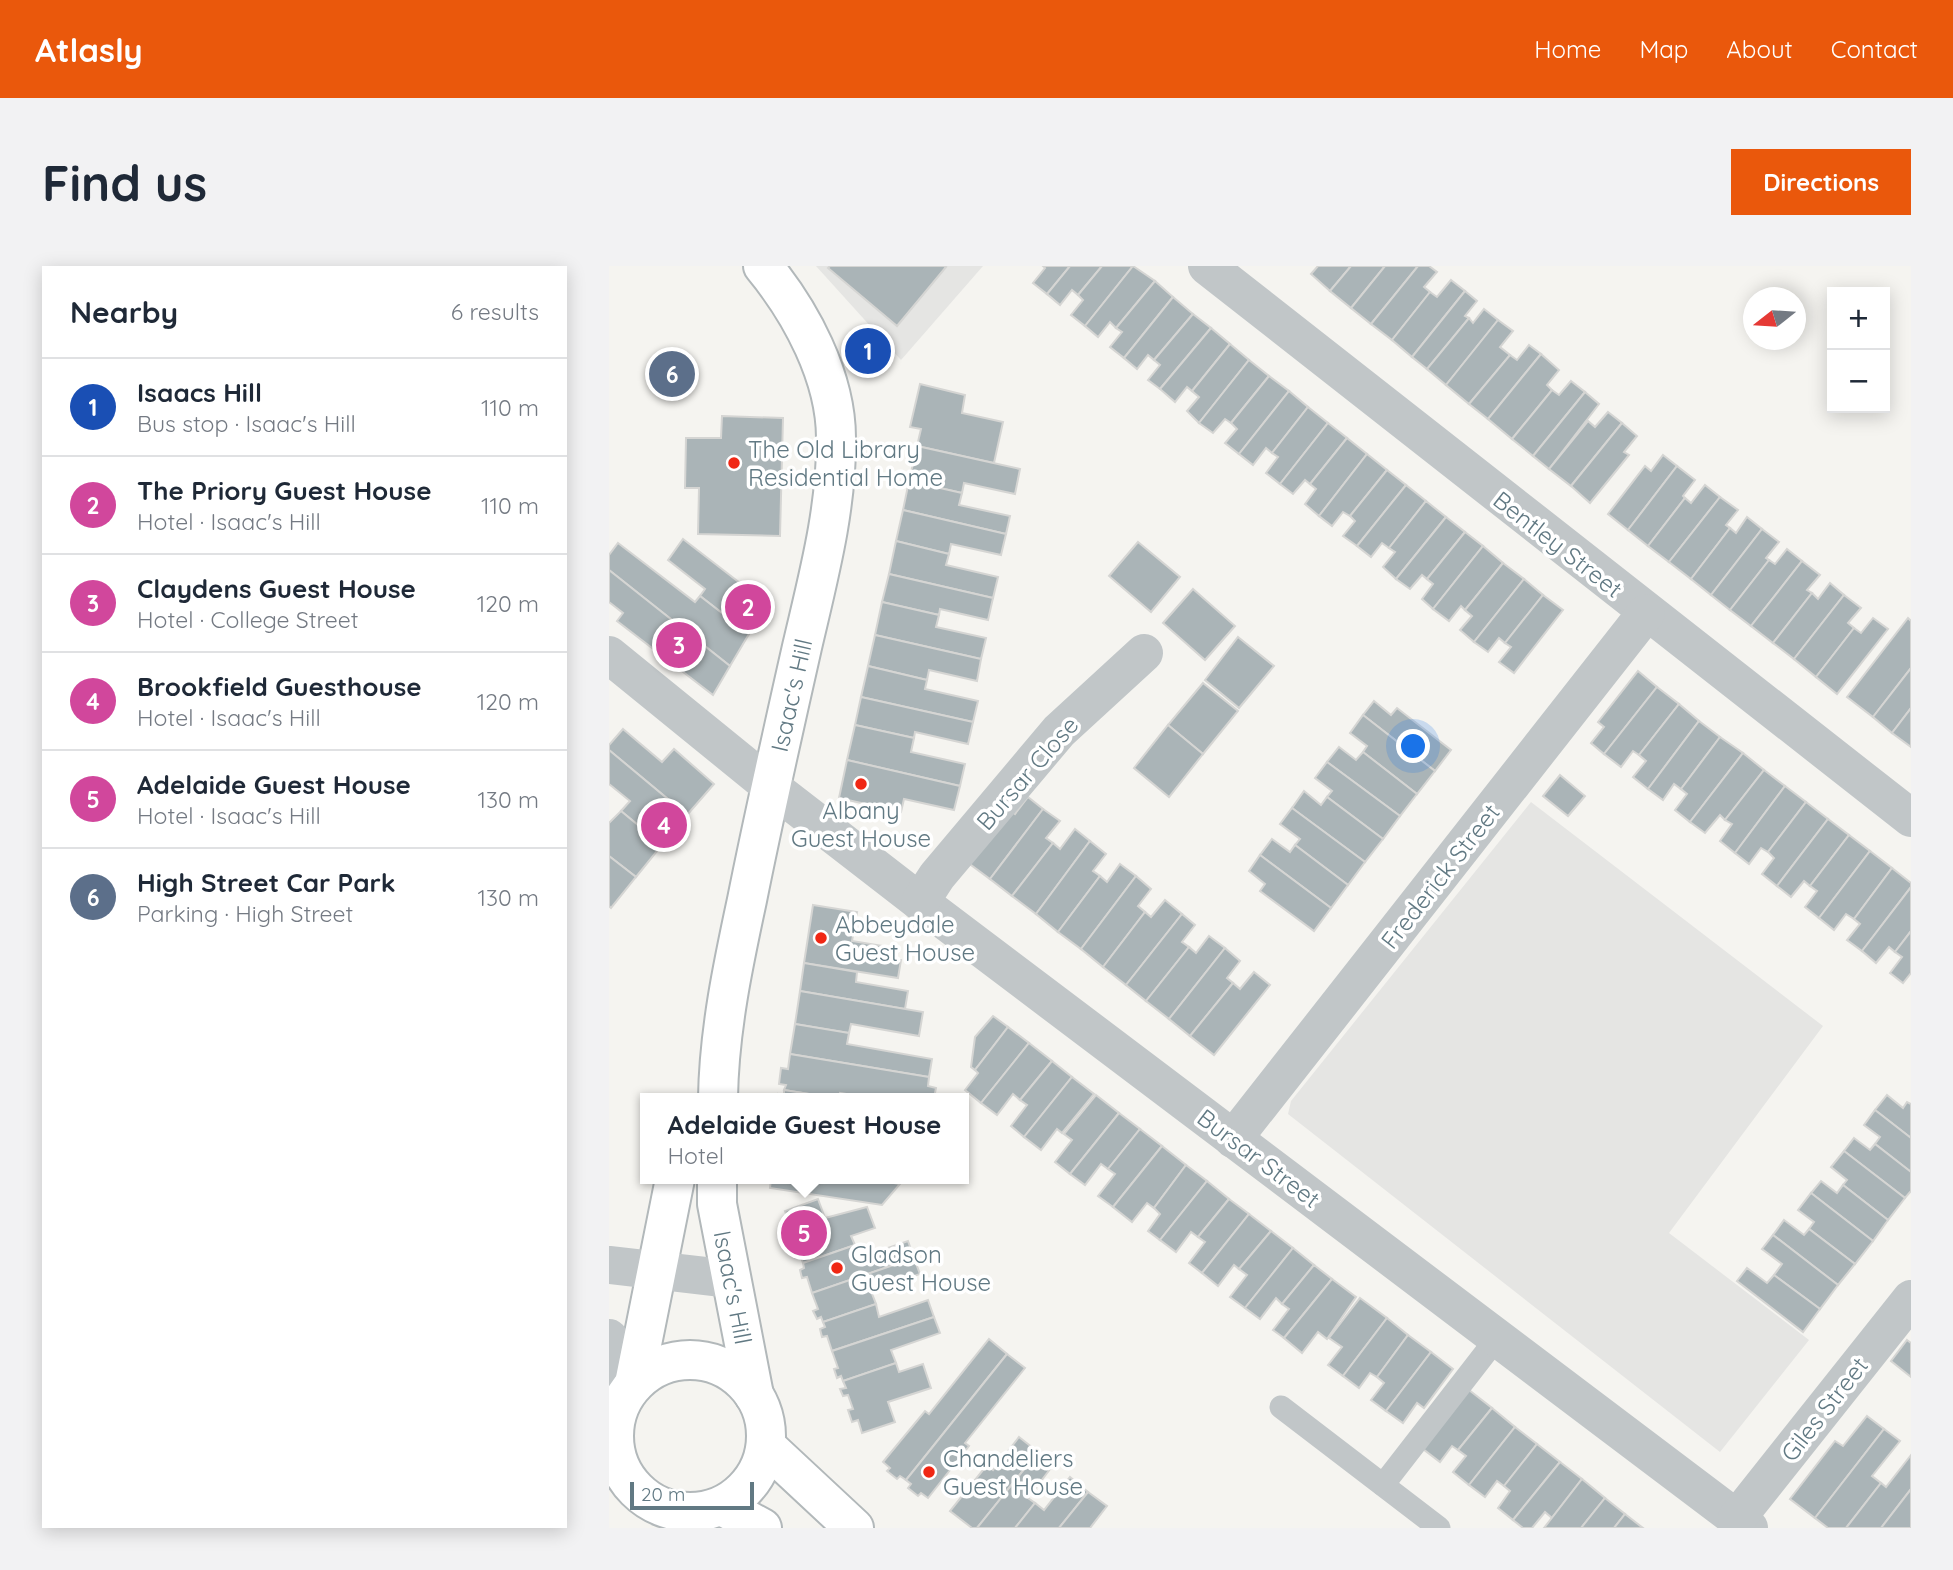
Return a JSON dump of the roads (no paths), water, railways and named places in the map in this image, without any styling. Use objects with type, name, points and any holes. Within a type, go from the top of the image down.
[{"type":"main road","name":"Isaac's Hill","points":[[718,1093],[719,1057],[770,786],[826,547],[837,437],[826,378],[808,335],[763,266]]},
{"type":"main road","name":"Isaac's Hill","points":[[704,1093],[719,1057]]},
{"type":"main road","points":[[674,1184],[656,1271],[614,1434],[617,1460],[629,1483],[649,1501],[673,1511],[762,1528]]},
{"type":"main road","name":"Isaac's Hill","points":[[717,1184],[717,1204],[754,1395]]},
{"type":"main road","points":[[622,1403],[652,1370],[674,1362],[697,1360],[719,1366],[738,1378],[754,1395],[766,1428],[766,1446],[758,1471],[743,1492],[695,1515]]},
{"type":"main road","points":[[766,1446],[854,1528]]},
{"type":"street","name":"Bentley Street","points":[[1207,266],[1646,613],[1911,818]]},
{"type":"street","name":"Frederick Street","points":[[1233,1139],[1646,613]]},
{"type":"street","name":"Bursar Close","points":[[921,902],[937,876],[1059,731],[1144,653]]},
{"type":"street","name":"Bursar Street","points":[[609,655],[770,786],[921,902],[1743,1523]]},
{"type":"street","points":[[609,1265],[731,1279]]},
{"type":"street","name":"Giles Street","points":[[1743,1523],[1911,1299]]},
{"type":"street","points":[[609,1338],[615,1347],[622,1403]]},
{"type":"lane","points":[[1383,1485],[1497,1338]]},
{"type":"lane","points":[[1282,1407],[1439,1528]]},
{"type":"place","name":"Isaacs Hill","points":[[868,351]]},
{"type":"place","name":"High Street Car Park","points":[[672,374]]},
{"type":"place","name":"The Old Library Residential Home","points":[[734,463]]},
{"type":"place","name":"The Priory Guest House","points":[[748,607]]},
{"type":"place","name":"Claydens Guest House","points":[[679,645]]},
{"type":"place","name":"Albany Guest House","points":[[861,784]]},
{"type":"place","name":"Brookfield Guesthouse","points":[[664,825]]},
{"type":"place","name":"Abbeydale Guest House","points":[[821,938]]},
{"type":"place","name":"Adelaide Guest House","points":[[804,1233]]},
{"type":"place","name":"Gladson Guest House","points":[[837,1268]]},
{"type":"place","name":"Chandeliers Guest House","points":[[929,1472]]}]
